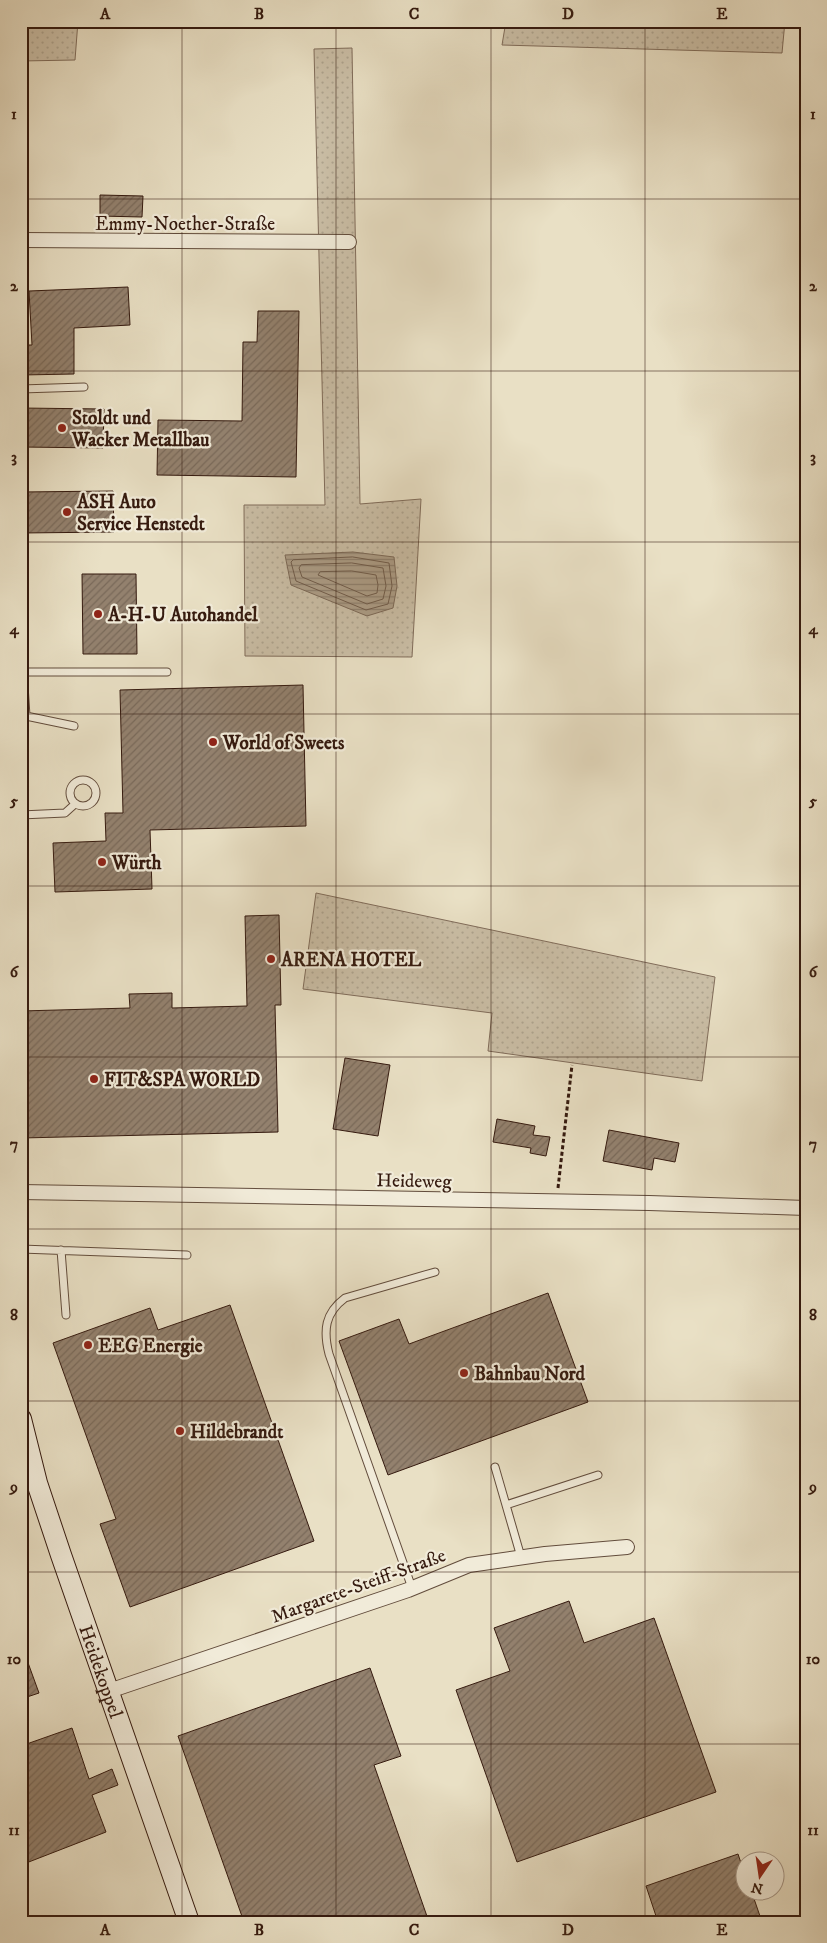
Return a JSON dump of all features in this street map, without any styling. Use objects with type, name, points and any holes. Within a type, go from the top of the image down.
[{"type":"street","name":"Emmy-Noether-Straße","points":[[21,240],[350,242]]},
{"type":"street","name":"Heideweg","points":[[21,1192],[556,1201],[806,1208]]},
{"type":"street","name":"Heidekoppel","points":[[21,1419],[37,1483],[189,1922]]},
{"type":"street","name":"Margarete-Steiff-Straße","points":[[108,1692],[412,1588],[468,1566],[521,1557],[627,1547]]},
{"type":"lane","points":[[21,389],[84,387]]},
{"type":"lane","points":[[21,672],[167,672]]},
{"type":"lane","points":[[21,682],[24,685],[26,716],[74,726]]},
{"type":"lane","points":[[21,816],[65,813],[75,804]]},
{"type":"lane","points":[[21,1249],[186,1255]]},
{"type":"lane","points":[[61,1250],[66,1315]]},
{"type":"lane","points":[[412,1588],[329,1354],[325,1329],[328,1317],[336,1305],[345,1298],[435,1272]]},
{"type":"lane","points":[[495,1467],[521,1557]]},
{"type":"lane","points":[[506,1505],[598,1475]]},
{"type":"path","points":[[556,1201],[572,1066]]},
{"type":"shaded area","points":[[21,21],[78,21],[75,60],[21,61]]},
{"type":"shaded area","points":[[506,21],[785,21],[782,53],[502,45]]},
{"type":"shaded area","points":[[352,48],[360,504],[421,499],[412,657],[245,656],[244,505],[325,505],[314,49]]},
{"type":"shaded area","points":[[316,893],[715,977],[702,1081],[488,1051],[492,1013],[303,989]]},
{"type":"water","points":[[353,552],[394,557],[397,586],[393,608],[367,616],[291,585],[285,555]]},
{"type":"building","points":[[100,195],[143,196],[142,217],[100,216]]},
{"type":"building","points":[[128,287],[130,325],[74,328],[74,374],[21,375],[21,345],[32,345],[29,291]]},
{"type":"building","points":[[258,311],[299,311],[296,477],[157,475],[158,420],[242,421],[243,342],[257,342]]},
{"type":"building","name":"Stoldt und Wacker Metallbau","points":[[21,408],[104,409],[103,448],[21,447]]},
{"type":"building","name":"ASH Auto Service Henstedt","points":[[113,491],[114,532],[21,533],[21,492]]},
{"type":"building","points":[[82,574],[136,574],[137,654],[83,654]]},
{"type":"building","name":"World of Sweets","points":[[303,685],[306,826],[150,830],[152,889],[55,892],[53,843],[106,841],[105,813],[123,813],[120,690]]},
{"type":"building","points":[[279,915],[281,1005],[275,1005],[278,1132],[21,1138],[21,1011],[130,1008],[129,994],[172,993],[172,1008],[247,1006],[245,916]]},
{"type":"building","points":[[345,1058],[390,1065],[378,1136],[333,1129]]},
{"type":"building","points":[[497,1119],[535,1126],[533,1135],[550,1137],[546,1156],[530,1153],[531,1148],[493,1142]]},
{"type":"building","points":[[609,1130],[679,1143],[675,1162],[654,1158],[652,1170],[603,1161]]},
{"type":"building","name":"Bahnbau Nord","points":[[548,1293],[588,1402],[388,1475],[339,1341],[399,1319],[409,1344]]},
{"type":"building","name":"Hildebrandt","points":[[230,1305],[314,1541],[130,1607],[100,1524],[116,1519],[53,1343],[150,1308],[158,1330]]},
{"type":"building","points":[[569,1601],[584,1643],[654,1618],[716,1792],[517,1862],[456,1690],[510,1671],[494,1628]]},
{"type":"building","points":[[23,1649],[39,1693],[21,1699],[21,1650]]},
{"type":"building","points":[[370,1668],[401,1756],[374,1765],[429,1922],[244,1922],[178,1736]]},
{"type":"building","points":[[72,1728],[89,1779],[112,1769],[118,1785],[92,1795],[106,1832],[21,1865],[21,1746]]},
{"type":"building","points":[[734,1855],[734,1900],[754,1900],[762,1922],[658,1922],[646,1886]]},
{"type":"place","name":"Stoldt und Wacker Metallbau","points":[[62,428]]},
{"type":"place","name":"ASH Auto Service Henstedt","points":[[67,512]]},
{"type":"place","name":"A-H-U Autohandel","points":[[98,614]]},
{"type":"place","name":"World of Sweets","points":[[213,742]]},
{"type":"place","name":"Würth","points":[[102,862]]},
{"type":"place","name":"ARENA HOTEL","points":[[271,959]]},
{"type":"place","name":"FIT&SPA WORLD","points":[[94,1079]]},
{"type":"place","name":"EEG Energie","points":[[88,1345]]},
{"type":"place","name":"Bahnbau Nord","points":[[464,1373]]},
{"type":"place","name":"Hildebrandt","points":[[180,1431]]}]
